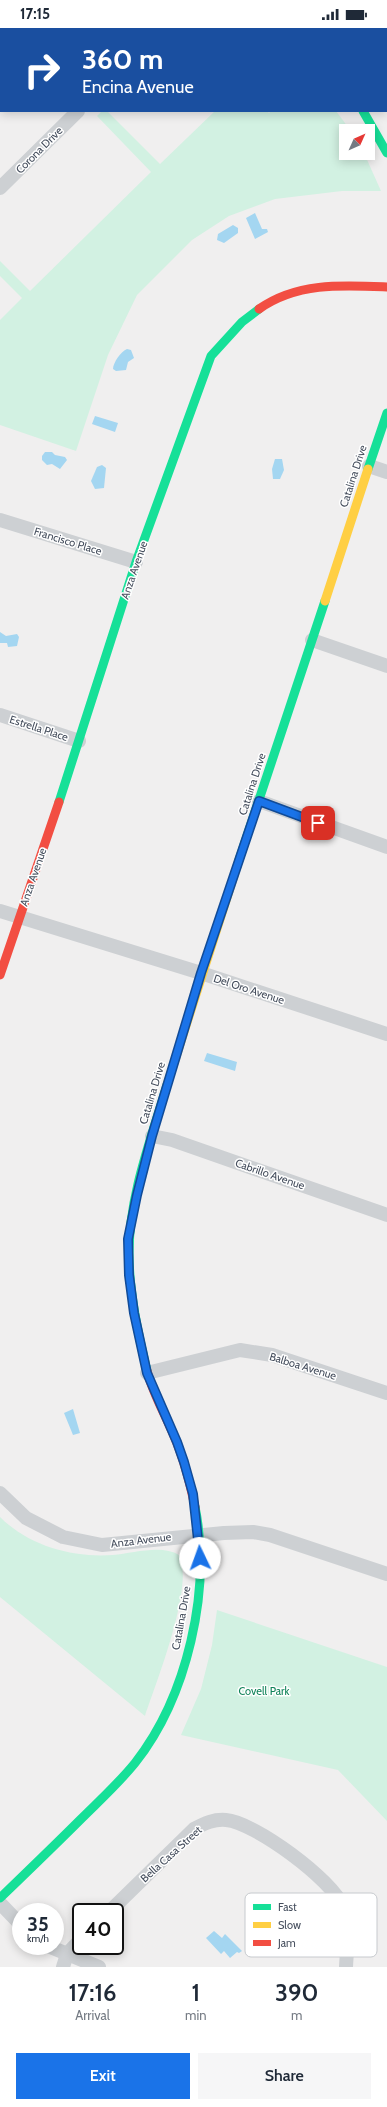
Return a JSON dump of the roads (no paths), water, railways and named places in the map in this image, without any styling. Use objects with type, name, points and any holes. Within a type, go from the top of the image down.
[{"type":"street","name":"Corona Drive","points":[[0,188],[77,112]]},
{"type":"street","points":[[364,112],[387,153]]},
{"type":"street","name":"Anza Avenue","points":[[0,975],[79,741],[136,562],[211,356],[242,322],[272,300],[302,289],[343,285],[387,287]]},
{"type":"street","name":"Catalina Drive","points":[[0,1898],[107,1794],[130,1769],[150,1741],[175,1692],[193,1632],[199,1589],[199,1534],[193,1494],[179,1448],[147,1373],[134,1313],[129,1275],[128,1239],[137,1195],[152,1136],[201,973],[387,413]]},
{"type":"street","points":[[369,466],[387,472]]},
{"type":"street","name":"Francisco Place","points":[[0,520],[136,562]]},
{"type":"street","points":[[312,640],[387,666]]},
{"type":"street","name":"Estrella Place","points":[[0,715],[79,741]]},
{"type":"street","points":[[259,801],[387,847]]},
{"type":"street","name":"Del Oro Avenue","points":[[0,911],[201,973],[387,1034]]},
{"type":"street","name":"Cabrillo Avenue","points":[[152,1136],[172,1140],[387,1215]]},
{"type":"street","name":"Balboa Avenue","points":[[147,1373],[240,1350],[272,1355],[387,1393]]},
{"type":"street","name":"Anza Avenue","points":[[0,1493],[26,1518],[63,1537],[76,1540],[102,1545],[199,1534],[253,1532],[270,1535],[387,1574]]},
{"type":"street","name":"Bella Casa Street","points":[[118,1903],[194,1829],[208,1821],[227,1820],[254,1830],[280,1845],[316,1874],[334,1893]]},
{"type":"street","points":[[0,1903],[12,1916]]},
{"type":"street","points":[[72,1951],[65,1961],[98,1967]]},
{"type":"street","name":"Bella Casa Street","points":[[346,1957],[346,1967]]},
{"type":"water","points":[[255,213],[262,229],[267,229],[268,232],[255,239],[246,218]]},
{"type":"water","points":[[233,225],[238,228],[238,233],[224,243],[217,240],[218,234]]},
{"type":"water","points":[[127,349],[131,350],[134,358],[128,362],[126,370],[116,371],[113,369],[113,366],[122,352]]},
{"type":"water","points":[[95,416],[118,423],[115,432],[92,424]]},
{"type":"water","points":[[45,452],[52,452],[55,455],[65,457],[67,460],[60,469],[52,464],[47,465],[42,460],[42,456]]},
{"type":"water","points":[[275,459],[282,459],[284,470],[280,479],[273,479],[272,469]]},
{"type":"water","points":[[102,465],[106,468],[104,488],[95,489],[91,481],[97,467]]},
{"type":"water","points":[[0,632],[6,636],[17,634],[19,637],[17,646],[8,647],[7,643],[0,643]]},
{"type":"water","points":[[207,1053],[237,1062],[235,1071],[204,1061]]},
{"type":"water","points":[[73,1409],[80,1433],[73,1435],[64,1413]]},
{"type":"water","points":[[214,1931],[222,1938],[225,1934],[242,1951],[239,1953],[237,1952],[230,1958],[224,1951],[221,1954],[206,1938]]},
{"type":"park label","name":"Covell Park","points":[[264,1691]]}]
